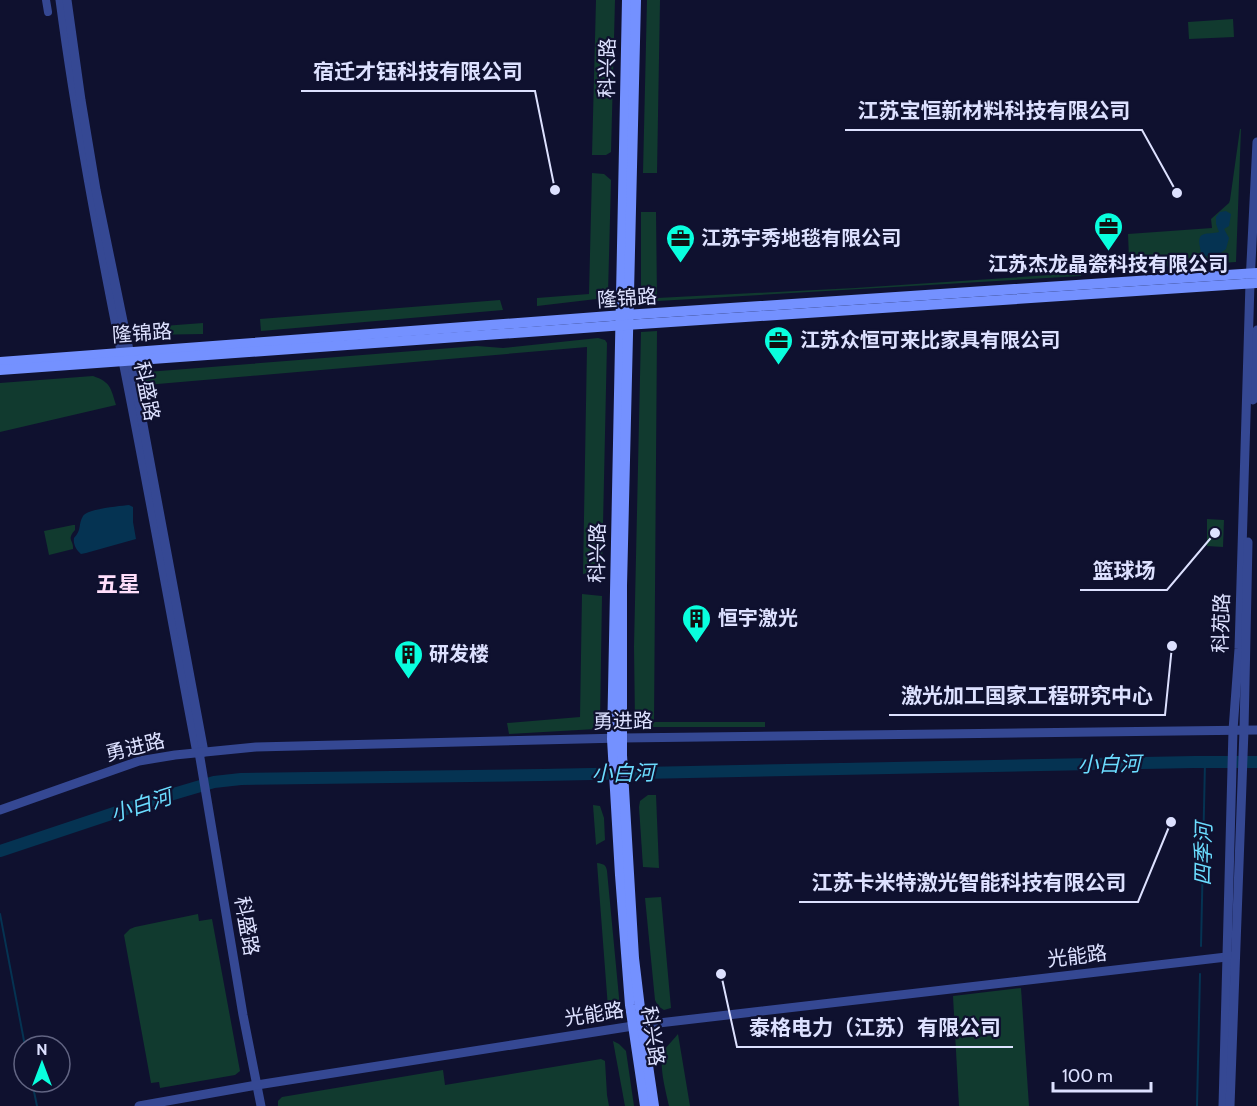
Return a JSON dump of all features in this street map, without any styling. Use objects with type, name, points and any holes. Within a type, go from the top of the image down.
[{"type":"main road","name":"科兴路","points":[[627,0],[622,586],[617,755],[645,1106]]},
{"type":"main road","name":"科兴路","points":[[624,321],[636,0]]},
{"type":"main road","name":"隆锦路","points":[[0,370],[126,357],[1254,278]]},
{"type":"main road","name":"隆锦路","points":[[0,362],[126,357]]},
{"type":"main road","name":"科兴路","points":[[638,1025],[654,1106]]},
{"type":"street","points":[[46,0],[48,12]]},
{"type":"street","name":"科盛路","points":[[60,0],[77,117],[110,298],[126,357]]},
{"type":"street","name":"科盛路","points":[[67,0],[96,190],[200,752],[243,1015],[261,1106]]},
{"type":"street","name":"科苑路","points":[[1223,1106],[1231,957],[1239,648],[1254,278],[1257,142]]},
{"type":"street","name":"科苑路","points":[[1238,735],[1257,330]]},
{"type":"street","name":"勇进路","points":[[0,810],[139,761],[256,747],[617,739],[1238,735],[1257,730]]},
{"type":"street","name":"科苑路","points":[[1230,1106],[1231,957]]},
{"type":"street","name":"光能路","points":[[139,1106],[257,1085],[638,1025],[1231,957]]},
{"type":"green space","points":[[596,0],[615,0],[611,152],[606,155],[592,155]]},
{"type":"green space","points":[[647,0],[660,0],[657,173],[643,173]]},
{"type":"green space","points":[[1233,19],[1234,37],[1189,39],[1188,22]]},
{"type":"green space","points":[[1240,129],[1236,262],[1143,268],[1142,265],[1129,258],[1128,234],[1212,228],[1211,219],[1230,200]]},
{"type":"green space","points":[[592,173],[604,174],[611,180],[608,294],[605,298],[537,306],[537,298],[589,294]]},
{"type":"green space","points":[[641,212],[656,212],[657,298],[1082,273],[1081,276],[641,302]]},
{"type":"green space","points":[[500,300],[503,310],[261,331],[260,319]]},
{"type":"green space","points":[[203,323],[203,334],[144,335],[137,328]]},
{"type":"green space","points":[[657,331],[654,722],[765,722],[765,727],[644,727],[638,726],[635,722],[634,647],[641,332]]},
{"type":"green space","points":[[598,338],[607,343],[602,570],[583,574],[587,347],[146,385],[145,394],[142,382],[142,377],[147,372],[477,346],[503,348]]},
{"type":"green space","points":[[93,376],[109,387],[116,405],[0,432],[0,383]]},
{"type":"green space","points":[[1207,519],[1224,520],[1223,547],[1207,546]]},
{"type":"green space","points":[[75,525],[71,538],[73,549],[49,555],[44,531]]},
{"type":"green space","points":[[582,594],[602,596],[599,726],[596,729],[509,734],[507,723],[580,717]]},
{"type":"green space","points":[[648,795],[656,795],[659,868],[643,867],[639,807],[640,801]]},
{"type":"green space","points":[[593,805],[600,806],[604,818],[605,840],[596,845]]},
{"type":"green space","points":[[597,863],[604,865],[607,871],[620,1008],[618,1015],[609,1021]]},
{"type":"green space","points":[[661,897],[671,1008],[664,1010],[655,1000],[645,898]]},
{"type":"green space","points":[[198,914],[199,921],[212,919],[240,1071],[235,1075],[160,1088],[159,1082],[151,1083],[124,935],[135,927]]},
{"type":"green space","points":[[1021,988],[1029,1106],[959,1106],[953,996]]},
{"type":"green space","points":[[678,1034],[690,1106],[669,1106],[663,1076],[663,1054]]},
{"type":"green space","points":[[613,1041],[626,1051],[634,1106],[625,1106]]},
{"type":"green space","points":[[601,1059],[605,1061],[609,1106],[278,1106],[278,1101],[282,1097],[443,1070],[445,1085]]},
{"type":"water","points":[[1226,211],[1231,214],[1229,226],[1224,229],[1229,238],[1226,249],[1218,255],[1203,256],[1199,242],[1201,236],[1219,232],[1216,217],[1220,212]]},
{"type":"water","points":[[129,505],[133,507],[136,539],[81,554],[76,549],[74,538],[83,516],[97,510]]},
{"type":"waterway","name":"四季河","points":[[1201,946],[1205,762]]},
{"type":"waterway","name":"小白河","points":[[0,851],[153,800],[214,782],[241,779],[1257,762]]},
{"type":"waterway","points":[[0,914],[23,1034]]},
{"type":"waterway","name":"四季河","points":[[1197,1106],[1200,974]]},
{"type":"waterway","points":[[34,1094],[37,1106]]},
{"type":"place","name":"宿迁才钰科技有限公司","points":[[555,190]]},
{"type":"place","name":"江苏宝恒新材料科技有限公司","points":[[1177,193]]},
{"type":"place","name":"江苏杰龙晶瓷科技有限公司","points":[[1108,252]]},
{"type":"place","name":"江苏宇秀地毯有限公司","points":[[680,264]]},
{"type":"place","name":"江苏众恒可来比家具有限公司","points":[[779,366]]},
{"type":"place","name":"篮球场","points":[[1215,533]]},
{"type":"place","name":"恒宇激光","points":[[697,644]]},
{"type":"place","name":"激光加工国家工程研究中心","points":[[1172,646]]},
{"type":"place","name":"研发楼","points":[[408,680]]},
{"type":"place","name":"江苏卡米特激光智能科技有限公司","points":[[1171,822]]},
{"type":"place","name":"泰格电力（江苏）有限公司","points":[[721,974]]},
{"type":"district","name":"五星","points":[[118,584]]}]
